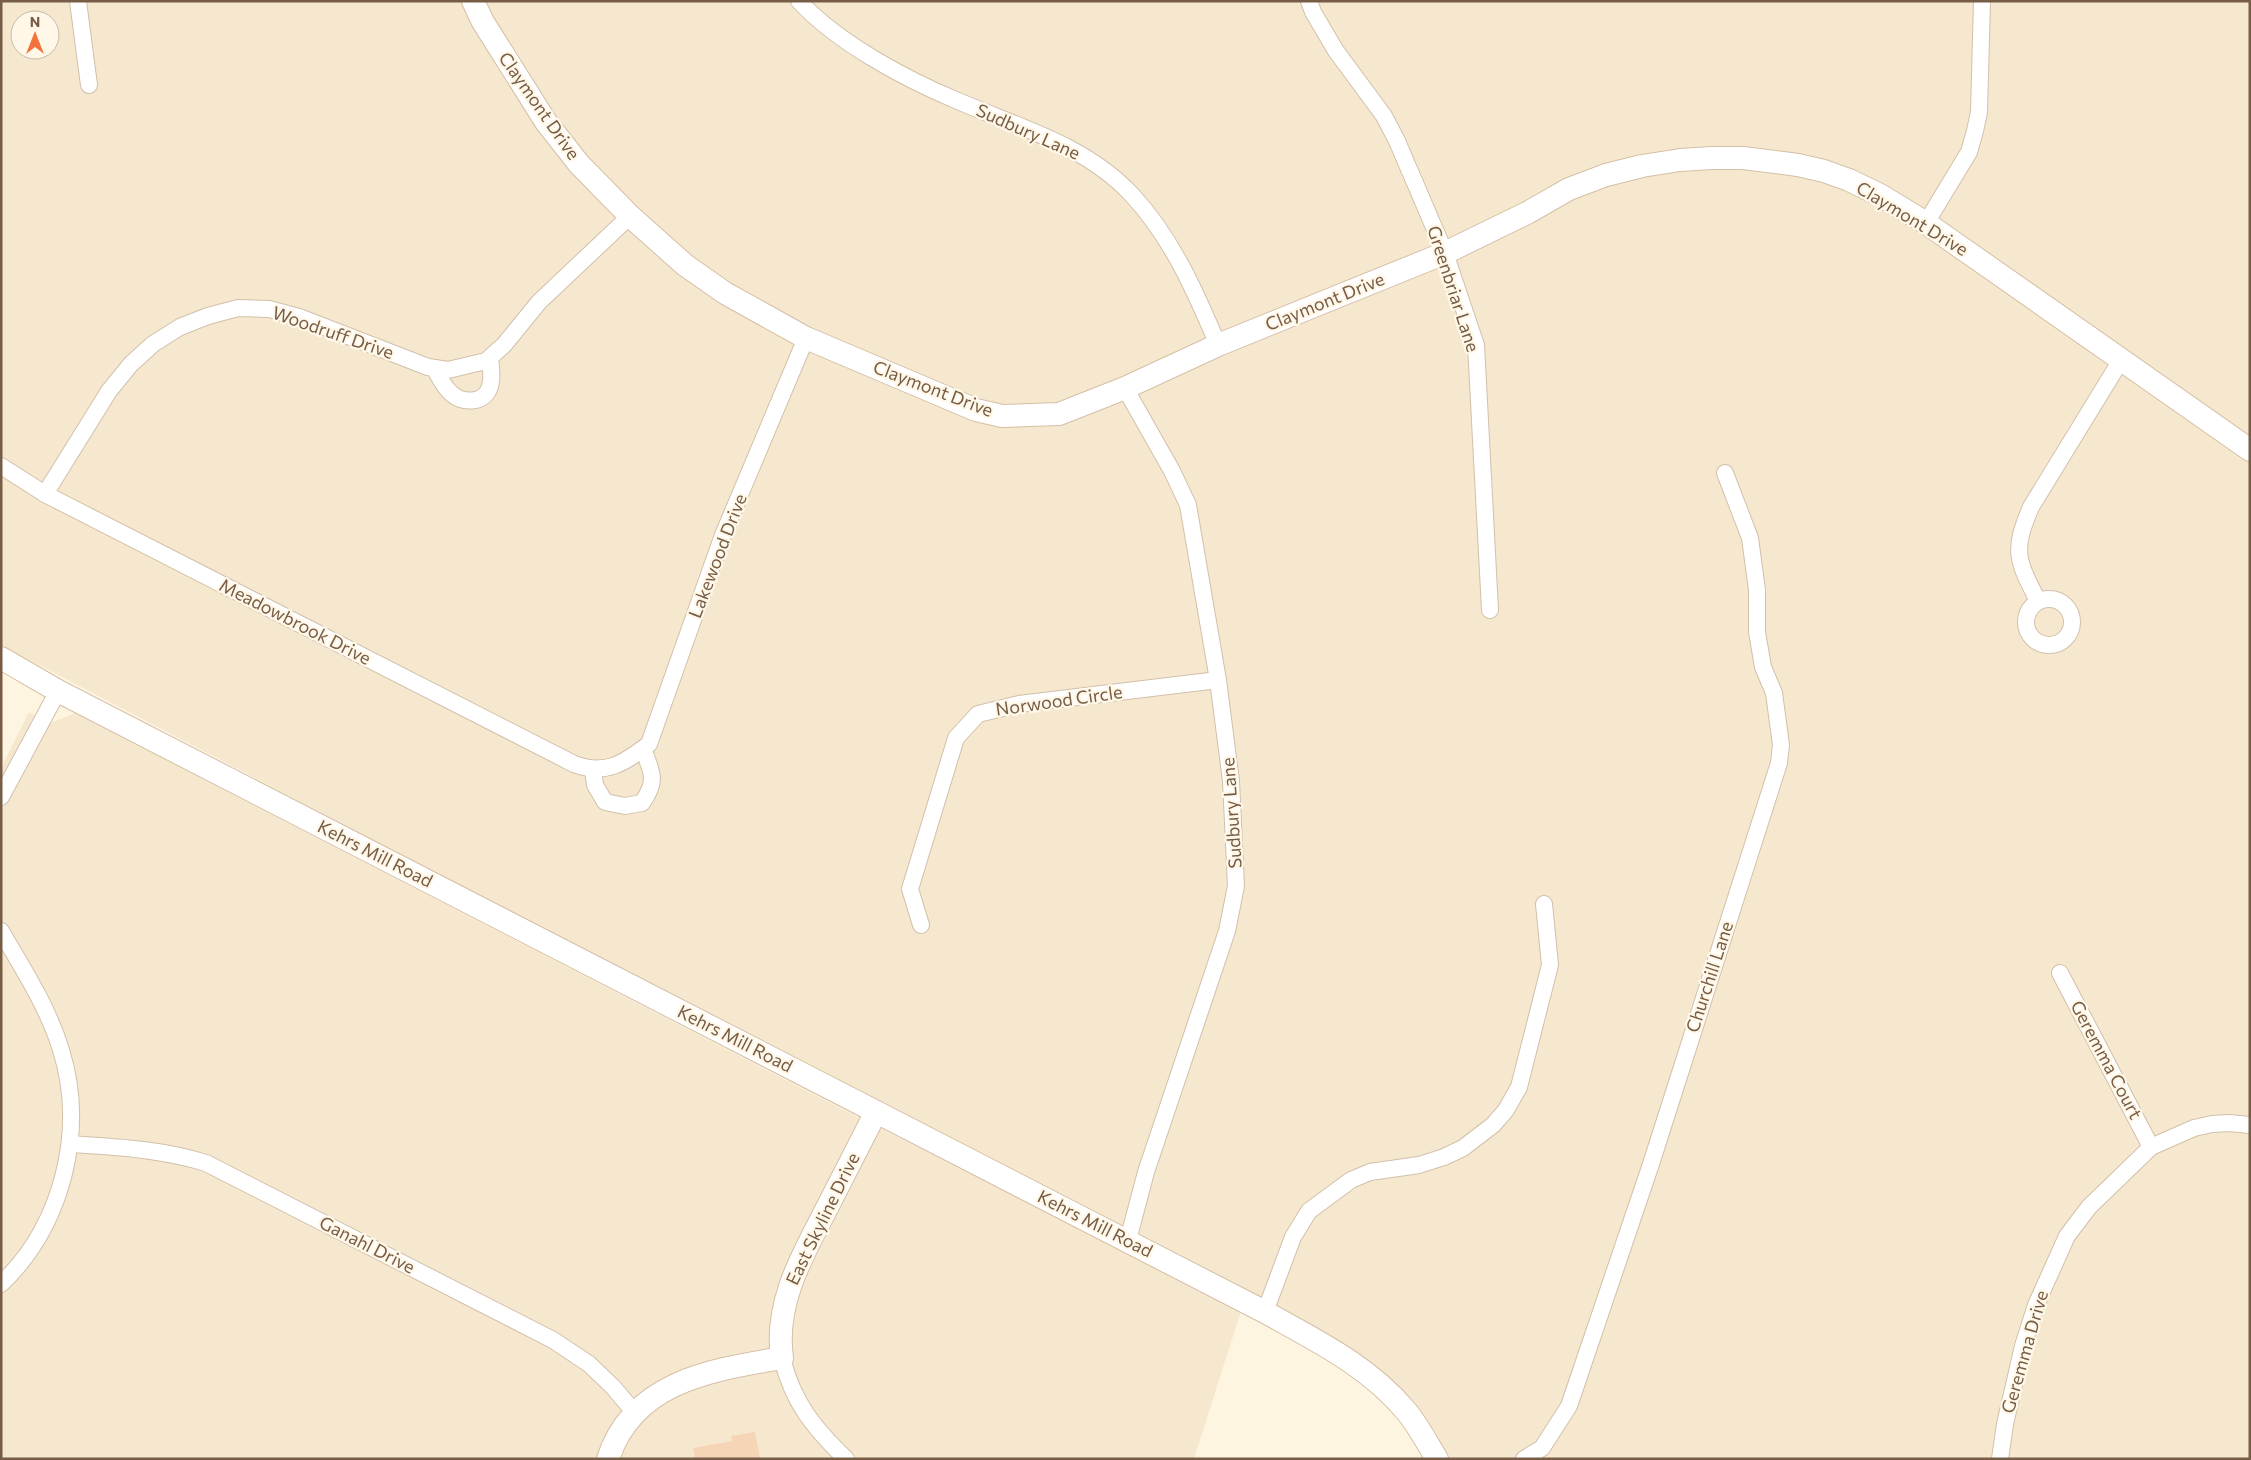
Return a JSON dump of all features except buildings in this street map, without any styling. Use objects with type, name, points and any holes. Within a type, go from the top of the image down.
[{"type":"street","points":[[78,1],[89,85]]},
{"type":"street","name":"Claymont Drive","points":[[473,1],[483,22],[546,122],[579,164],[630,216],[685,265],[725,293],[806,338],[976,410],[1002,416],[1059,414],[1125,388],[1218,346],[1445,253],[1527,213],[1569,189],[1606,175],[1680,160],[1743,158],[1798,165],[1824,171],[1880,195],[1926,223],[2250,450]]},
{"type":"street","name":"Sudbury Lane","points":[[798,1],[830,28],[904,77],[1058,142],[1085,157],[1114,179],[1132,195],[1176,256],[1196,295],[1218,346]]},
{"type":"street","name":"Greenbriar Lane","points":[[1309,1],[1336,51],[1384,116],[1397,141],[1445,253],[1476,346],[1490,610]]},
{"type":"street","points":[[1926,223],[1969,152],[1971,145],[1979,112],[1982,1]]},
{"type":"street","name":"Woodruff Drive","points":[[45,494],[109,391],[131,364],[153,344],[180,327],[208,316],[238,308],[269,309],[299,317],[434,368],[448,370],[486,361],[504,345],[539,302],[630,216]]},
{"type":"street","name":"Lakewood Drive","points":[[621,765],[649,744],[723,535],[806,338]]},
{"type":"street","points":[[434,368],[452,394],[466,401],[480,399],[489,390],[491,375],[490,358]]},
{"type":"street","points":[[2038,601],[2024,574],[2018,556],[2019,541],[2024,524],[2121,360]]},
{"type":"street","name":"Sudbury Lane","points":[[1125,388],[1172,471],[1188,505],[1218,680],[1231,781],[1236,886],[1227,931],[1146,1172],[1128,1240]]},
{"type":"street","name":"Meadowbrook Drive","points":[[1,466],[45,494],[574,764],[592,769],[621,765]]},
{"type":"street","name":"Churchill Lane","points":[[1524,1459],[1542,1448],[1569,1406],[1651,1164],[1779,763],[1781,745],[1774,694],[1763,667],[1757,632],[1756,590],[1750,538],[1725,473]]},
{"type":"street","name":"Kehrs Mill Road","points":[[1,658],[58,691],[1266,1312],[1338,1353],[1383,1388],[1406,1411],[1437,1459]]},
{"type":"street","name":"Norwood Circle","points":[[921,925],[910,889],[956,738],[978,714],[1019,704],[1218,680]]},
{"type":"street","points":[[1,797],[58,691]]},
{"type":"street","points":[[592,769],[595,785],[605,802],[625,806],[642,802],[650,792],[654,777],[643,749]]},
{"type":"street","points":[[1266,1312],[1293,1237],[1309,1211],[1351,1180],[1370,1172],[1419,1164],[1444,1157],[1463,1148],[1493,1125],[1506,1110],[1519,1087],[1550,965],[1544,904]]},
{"type":"street","points":[[1,931],[39,998],[61,1049],[68,1077],[71,1107],[70,1144],[64,1174],[45,1227],[32,1249],[1,1284]]},
{"type":"street","name":"Geremma Court","points":[[2060,973],[2151,1147]]},
{"type":"street","name":"East Skyline Drive","points":[[846,1459],[819,1434],[796,1399],[788,1382],[782,1358],[780,1343],[781,1322],[787,1295],[797,1266],[876,1112]]},
{"type":"street","name":"Geremma Drive","points":[[2000,1459],[2005,1424],[2023,1346],[2036,1305],[2067,1236],[2089,1207],[2151,1147],[2194,1128],[2229,1123],[2250,1125]]},
{"type":"street","name":"Ganahl Drive","points":[[70,1144],[154,1150],[182,1155],[206,1163],[553,1340],[589,1364],[635,1412]]},
{"type":"street","points":[[608,1459],[612,1446],[635,1412],[657,1393],[679,1382],[707,1373],[782,1358]]},
{"type":"shaded area","points":[[1,1],[2250,1],[2250,1459],[1450,1459],[1436,1436],[1245,1293],[1097,1212],[612,965],[1,645]]},
{"type":"shaded area","points":[[29,712],[50,723],[75,713],[844,1110],[1241,1311],[1194,1459],[1,1459],[1,768]]}]
